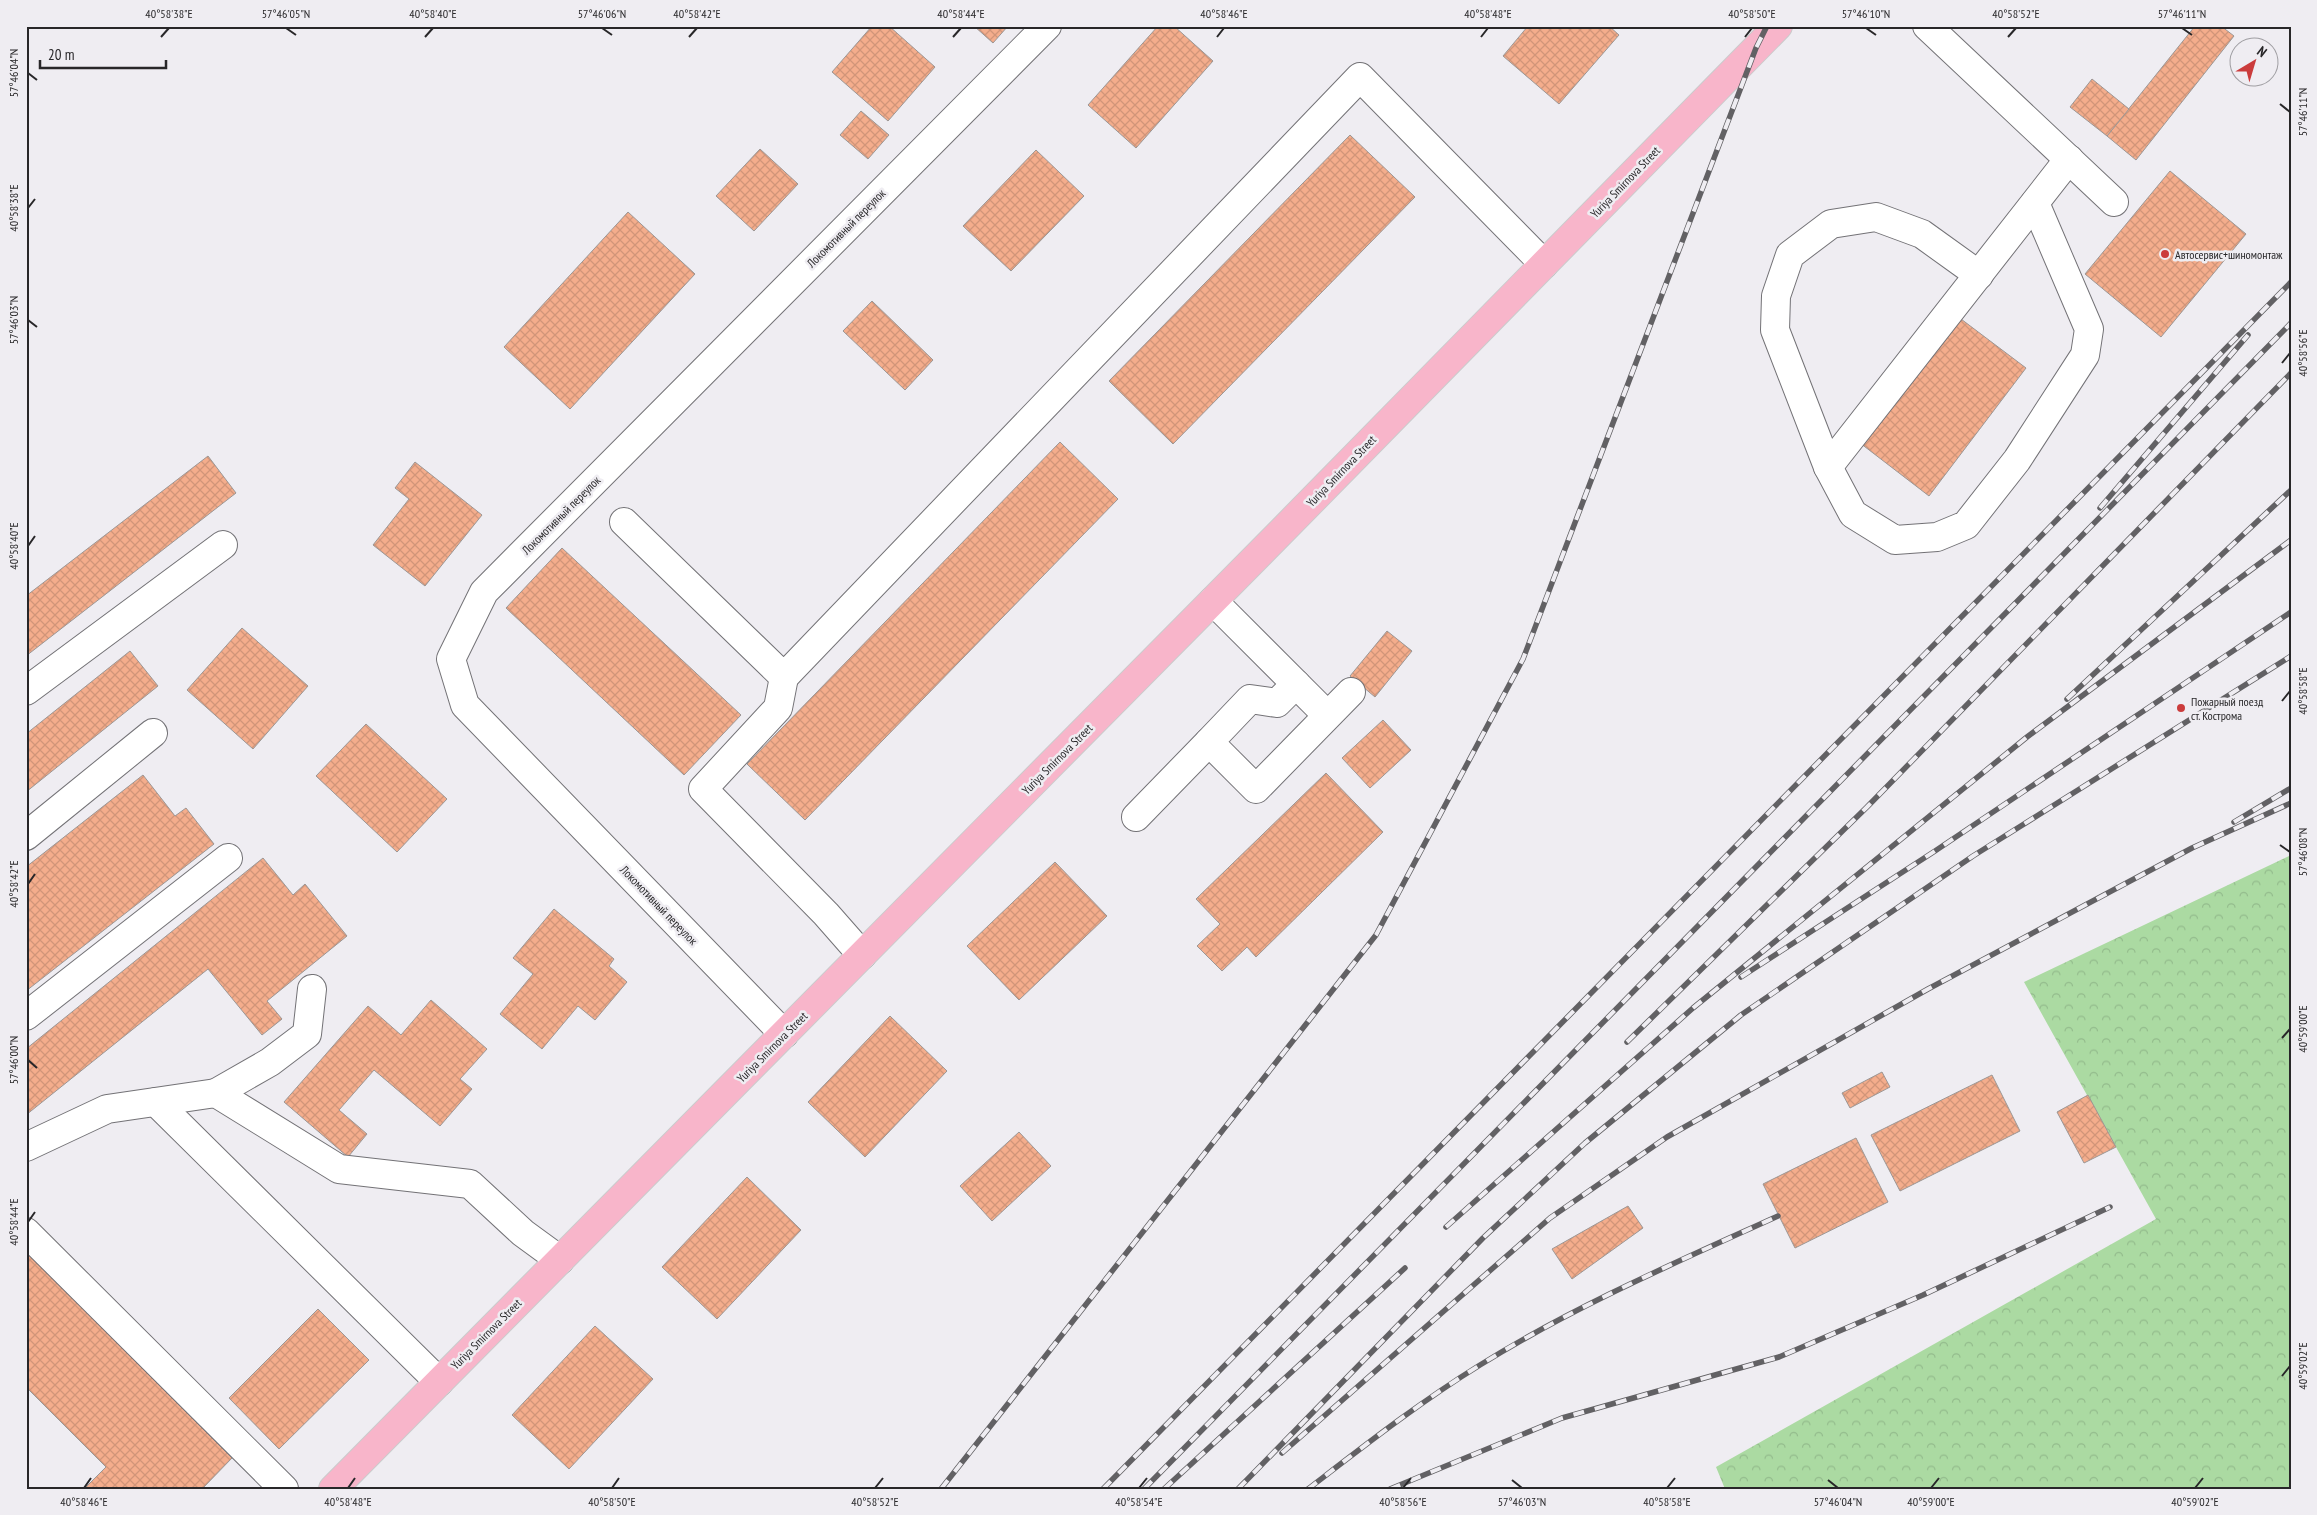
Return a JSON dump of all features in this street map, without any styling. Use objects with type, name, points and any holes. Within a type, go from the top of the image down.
[{"type":"main road","name":"Yuriya Smirnova Street","points":[[333,1489],[1213,601],[1778,26]]},
{"type":"lane","name":"Локомотивный переулок","points":[[784,1034],[465,705],[450,659],[484,592],[1047,26]]},
{"type":"lane","points":[[1927,26],[2114,202]]},
{"type":"lane","points":[[862,955],[826,914],[703,789],[778,708],[784,677],[1360,77],[1544,264]]},
{"type":"lane","points":[[1828,467],[2069,159]]},
{"type":"lane","points":[[1979,275],[1922,234],[1876,217],[1831,224],[1790,255],[1776,296],[1775,330],[1828,467],[1853,514],[1895,540],[1938,537],[1966,526],[2006,474],[2085,355],[2089,329],[2035,203]]},
{"type":"lane","points":[[624,522],[784,677]]},
{"type":"lane","points":[[26,691],[223,544]]},
{"type":"lane","points":[[1213,601],[1327,715]]},
{"type":"lane","points":[[1136,817],[1250,699],[1277,703],[1296,684]]},
{"type":"lane","points":[[1208,742],[1256,789],[1351,692]]},
{"type":"lane","points":[[26,836],[153,732]]},
{"type":"lane","points":[[26,1016],[228,858]]},
{"type":"lane","points":[[26,1147],[107,1109],[216,1093],[270,1062],[307,1034],[312,989]]},
{"type":"lane","points":[[216,1093],[339,1169],[470,1184],[523,1233],[560,1260]]},
{"type":"lane","points":[[156,1102],[439,1382]]},
{"type":"lane","points":[[26,1232],[284,1489]]},
{"type":"green space","points":[[2291,855],[2291,1489],[1725,1489],[1716,1467],[2156,1219],[2024,982]]},
{"type":"building","points":[[872,26],[889,26],[935,67],[888,121],[832,72]]},
{"type":"building","points":[[974,26],[1008,26],[993,43]]},
{"type":"building","points":[[1158,26],[1174,26],[1213,61],[1136,148],[1088,105]]},
{"type":"building","points":[[1528,26],[1609,26],[1619,35],[1559,104],[1503,56]]},
{"type":"building","points":[[2195,26],[2221,26],[2234,36],[2230,38],[2230,41],[2136,160],[2107,136]]},
{"type":"building","points":[[2092,79],[2129,109],[2107,136],[2070,107]]},
{"type":"building","points":[[861,111],[889,135],[868,159],[840,135]]},
{"type":"building","points":[[1350,135],[1415,197],[1173,444],[1109,381]]},
{"type":"building","points":[[760,149],[798,184],[754,231],[716,196]]},
{"type":"building","points":[[1036,150],[1084,196],[1011,271],[963,226]]},
{"type":"building","name":"Автосервис+шиномонтаж","points":[[2170,171],[2246,234],[2161,337],[2085,274]]},
{"type":"building","points":[[628,212],[695,274],[570,409],[504,347]]},
{"type":"building","points":[[872,301],[933,360],[905,390],[843,331]]},
{"type":"building","points":[[1957,316],[2026,368],[1929,496],[1860,443]]},
{"type":"building","points":[[1060,442],[1118,499],[805,820],[747,764]]},
{"type":"building","points":[[208,456],[236,493],[26,656],[26,596]]},
{"type":"building","points":[[415,462],[482,515],[425,586],[373,545],[409,499],[395,488]]},
{"type":"building","points":[[562,548],[741,715],[684,775],[506,608]]},
{"type":"building","points":[[242,628],[308,686],[253,749],[187,690]]},
{"type":"building","points":[[1387,631],[1412,651],[1375,697],[1350,676]]},
{"type":"building","points":[[130,651],[158,686],[26,792],[26,734]]},
{"type":"building","points":[[1383,720],[1411,750],[1370,788],[1342,758]]},
{"type":"building","points":[[366,724],[447,799],[397,852],[316,776]]},
{"type":"building","points":[[1326,773],[1383,832],[1256,957],[1247,947],[1222,971],[1197,946],[1220,924],[1196,899]]},
{"type":"building","points":[[143,775],[175,816],[186,808],[214,844],[26,991],[26,867]]},
{"type":"building","points":[[263,858],[293,895],[305,884],[347,936],[267,1001],[282,1019],[262,1035],[208,969],[26,1115],[26,1049]]},
{"type":"building","points":[[1055,862],[1107,916],[1019,1000],[967,946]]},
{"type":"building","points":[[554,909],[614,959],[609,966],[627,982],[595,1020],[578,1006],[542,1049],[500,1014],[533,974],[513,958]]},
{"type":"building","points":[[431,1000],[487,1049],[460,1079],[472,1089],[440,1126],[374,1070],[339,1110],[367,1134],[348,1157],[284,1102],[368,1006],[401,1035]]},
{"type":"building","points":[[890,1016],[947,1071],[865,1157],[808,1102]]},
{"type":"building","points":[[1882,1072],[1890,1087],[1850,1108],[1842,1093]]},
{"type":"building","points":[[1992,1075],[2020,1131],[1900,1191],[1871,1135]]},
{"type":"building","points":[[2088,1095],[2116,1147],[2084,1163],[2057,1112]]},
{"type":"building","points":[[1019,1132],[1051,1166],[992,1221],[960,1186]]},
{"type":"building","points":[[1856,1138],[1888,1202],[1795,1248],[1763,1184]]},
{"type":"building","points":[[747,1177],[801,1230],[717,1319],[662,1267]]},
{"type":"building","points":[[1628,1206],[1643,1228],[1572,1279],[1552,1249]]},
{"type":"building","points":[[26,1252],[232,1458],[202,1489],[84,1489],[106,1467],[26,1387]]},
{"type":"building","points":[[318,1309],[369,1360],[279,1449],[229,1398]]},
{"type":"building","points":[[595,1326],[653,1379],[569,1469],[512,1415]]},
{"type":"railway","points":[[941,1489],[1376,935],[1523,659],[1756,48],[1767,26]]},
{"type":"railway","points":[[1103,1489],[2291,282]]},
{"type":"railway","points":[[1144,1489],[2291,323]]},
{"type":"railway","points":[[2100,508],[2248,335]]},
{"type":"railway","points":[[1627,1042],[1867,807],[2291,373]]},
{"type":"railway","points":[[2067,699],[2291,490]]},
{"type":"railway","points":[[1446,1227],[1693,1008],[2027,737],[2291,540]]},
{"type":"railway","points":[[1741,977],[1935,851],[2291,612]]},
{"type":"railway","points":[[1238,1489],[1483,1238],[1585,1143],[1741,1015],[1973,856],[2291,656]]},
{"type":"railway","points":[[2234,822],[2291,788]]},
{"type":"railway","points":[[1282,1453],[1550,1218],[1667,1137],[1928,989],[2192,848],[2291,803]]},
{"type":"railway","points":[[1390,1489],[1562,1418],[1779,1357],[1923,1295],[2110,1207]]},
{"type":"railway","points":[[1308,1489],[1436,1394],[1480,1365],[1552,1323],[1702,1250],[1778,1216]]},
{"type":"railway","points":[[1164,1489],[1405,1268]]},
{"type":"place","name":"Автосервис+шиномонтаж","points":[[2165,254]]},
{"type":"place","name":"Пожарный поезд ст. Кострома","points":[[2181,708]]}]
